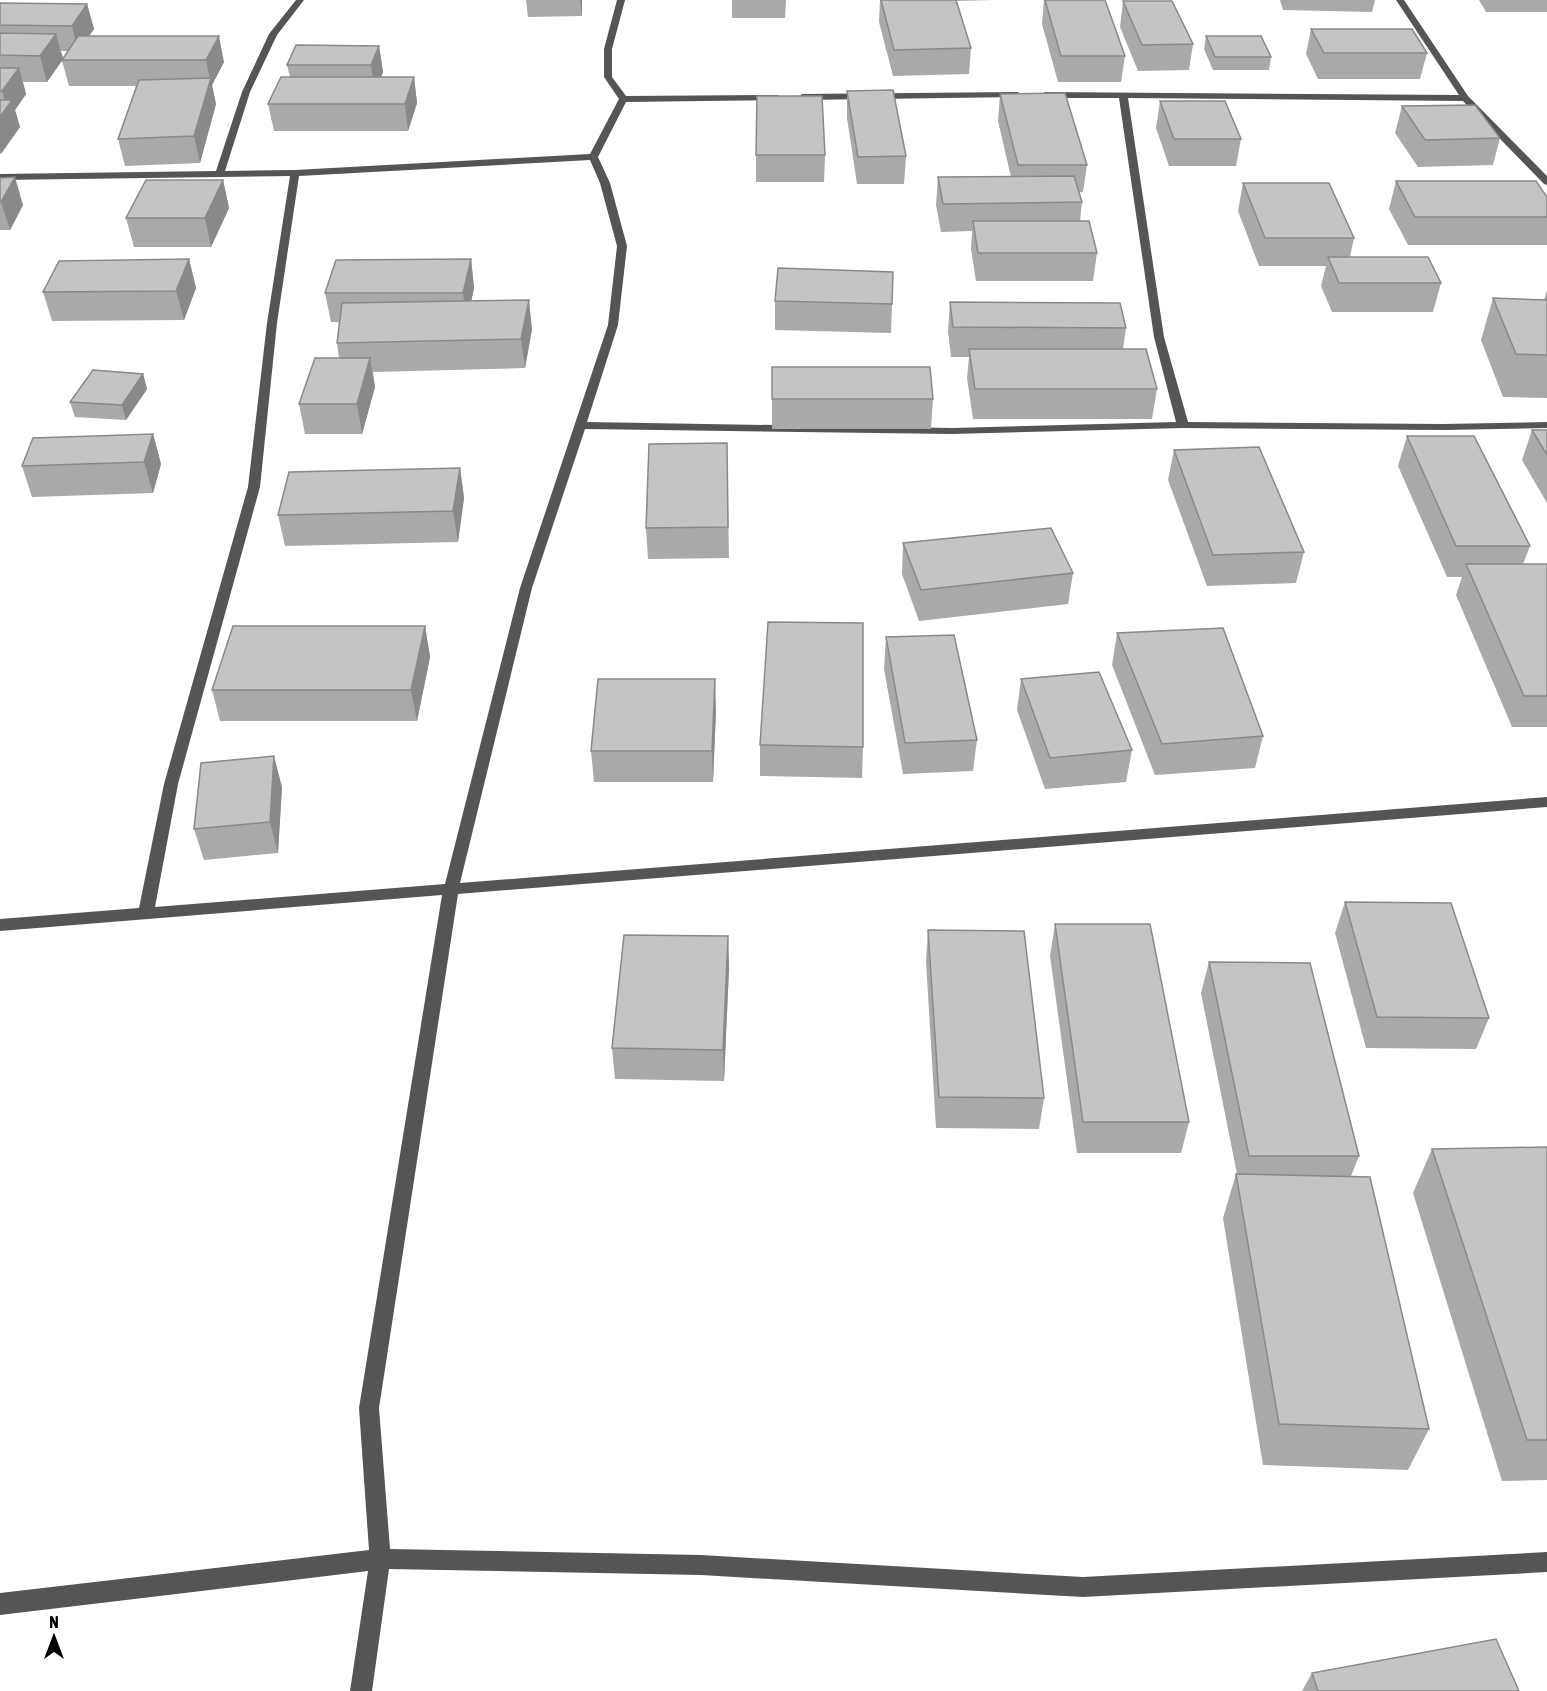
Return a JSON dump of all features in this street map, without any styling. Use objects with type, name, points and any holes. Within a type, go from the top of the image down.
[{"type":"street","points":[[220,173],[246,92],[273,34],[300,0]]},
{"type":"street","points":[[621,0],[608,49],[608,77],[623,99]]},
{"type":"street","points":[[1400,0],[1465,98],[1542,173],[1547,182]]},
{"type":"street","points":[[797,97],[1123,94],[1465,98]]},
{"type":"street","points":[[1123,94],[1159,337],[1183,425]]},
{"type":"street","points":[[623,99],[785,97]]},
{"type":"street","points":[[593,157],[623,99]]},
{"type":"street","points":[[0,177],[295,173],[593,157]]},
{"type":"street","points":[[361,1691],[380,1559],[369,1408],[451,890],[526,588],[613,326],[622,246],[605,183],[593,157]]},
{"type":"street","points":[[146,912],[171,784],[254,487],[272,323],[295,173]]},
{"type":"street","points":[[582,425],[953,431],[1183,425],[1443,427],[1547,425]]},
{"type":"street","points":[[0,925],[1547,802]]},
{"type":"street","points":[[0,1604],[380,1559],[701,1565],[1083,1587],[1547,1562]]},
{"type":"building","points":[[881,0],[956,0],[971,48],[894,50]]},
{"type":"building","points":[[1045,0],[1105,0],[1125,56],[1061,56]]},
{"type":"building","points":[[1123,1],[1172,1],[1193,44],[1142,45]]},
{"type":"building","points":[[0,3],[87,4],[72,26],[0,25]]},
{"type":"building","points":[[1311,29],[1412,29],[1427,53],[1324,53]]},
{"type":"building","points":[[0,33],[56,34],[40,56],[0,55]]},
{"type":"building","points":[[78,36],[219,36],[206,60],[62,60]]},
{"type":"building","points":[[1206,36],[1261,36],[1271,57],[1215,57]]},
{"type":"building","points":[[296,45],[379,46],[371,65],[287,65]]},
{"type":"building","points":[[0,68],[19,68],[2,91],[0,91]]},
{"type":"building","points":[[281,77],[414,77],[405,104],[268,104]]},
{"type":"building","points":[[211,78],[194,136],[118,139],[139,80]]},
{"type":"building","points":[[893,90],[906,156],[858,157],[847,91]]},
{"type":"building","points":[[1065,93],[1087,165],[1018,165],[1000,94]]},
{"type":"building","points":[[757,96],[822,96],[825,155],[756,155]]},
{"type":"building","points":[[0,100],[12,100],[0,117]]},
{"type":"building","points":[[1160,101],[1225,101],[1241,139],[1174,139]]},
{"type":"building","points":[[1475,105],[1500,138],[1425,140],[1402,106]]},
{"type":"building","points":[[1074,176],[1082,202],[943,204],[938,177]]},
{"type":"building","points":[[15,177],[1,202],[0,202],[0,178]]},
{"type":"building","points":[[146,180],[223,180],[205,218],[126,218]]},
{"type":"building","points":[[1396,181],[1536,181],[1547,197],[1547,217],[1415,217]]},
{"type":"building","points":[[1243,183],[1329,183],[1354,238],[1265,238]]},
{"type":"building","points":[[973,221],[1089,221],[1097,253],[978,253]]},
{"type":"building","points":[[1328,257],[1428,257],[1441,283],[1339,283]]},
{"type":"building","points":[[189,259],[176,291],[43,292],[59,261]]},
{"type":"building","points":[[471,259],[463,293],[325,293],[336,260]]},
{"type":"building","points":[[778,268],[893,272],[892,304],[775,301]]},
{"type":"building","points":[[1493,298],[1547,300],[1547,355],[1516,354]]},
{"type":"building","points":[[529,300],[521,339],[337,343],[342,303]]},
{"type":"building","points":[[950,302],[1120,303],[1126,328],[953,327]]},
{"type":"building","points":[[969,349],[1146,349],[1157,389],[975,389]]},
{"type":"building","points":[[315,358],[370,358],[357,404],[299,404]]},
{"type":"building","points":[[772,367],[930,367],[933,399],[772,399]]},
{"type":"building","points":[[93,370],[143,374],[122,405],[70,402]]},
{"type":"building","points":[[1532,430],[1547,430],[1547,455]]},
{"type":"building","points":[[153,434],[144,462],[22,466],[33,438]]},
{"type":"building","points":[[1407,436],[1474,436],[1530,546],[1456,546]]},
{"type":"building","points":[[727,443],[728,527],[646,528],[649,444]]},
{"type":"building","points":[[1259,447],[1304,552],[1213,555],[1174,450]]},
{"type":"building","points":[[460,468],[453,511],[278,515],[289,472]]},
{"type":"building","points":[[1051,528],[1073,573],[921,590],[903,543]]},
{"type":"building","points":[[1466,564],[1547,564],[1547,696],[1524,696]]},
{"type":"building","points":[[768,622],[863,623],[863,747],[760,745]]},
{"type":"building","points":[[233,626],[425,626],[411,690],[212,690]]},
{"type":"building","points":[[1223,628],[1263,736],[1162,744],[1117,633]]},
{"type":"building","points":[[954,635],[977,740],[905,743],[886,637]]},
{"type":"building","points":[[1099,672],[1132,750],[1050,758],[1021,679]]},
{"type":"building","points":[[598,679],[715,679],[712,751],[591,751]]},
{"type":"building","points":[[274,756],[270,822],[194,829],[201,763]]},
{"type":"building","points":[[1345,902],[1451,903],[1489,1018],[1377,1017]]},
{"type":"building","points":[[1055,924],[1150,924],[1189,1122],[1083,1122]]},
{"type":"building","points":[[928,930],[1024,931],[1044,1098],[939,1097]]},
{"type":"building","points":[[624,935],[728,936],[723,1050],[612,1048]]},
{"type":"building","points":[[1209,962],[1310,963],[1359,1156],[1249,1156]]},
{"type":"building","points":[[1547,1147],[1547,1440],[1527,1440],[1432,1149]]},
{"type":"building","points":[[1236,1174],[1370,1177],[1429,1429],[1279,1424]]},
{"type":"building","points":[[1496,1639],[1519,1691],[1318,1691],[1312,1673]]}]
